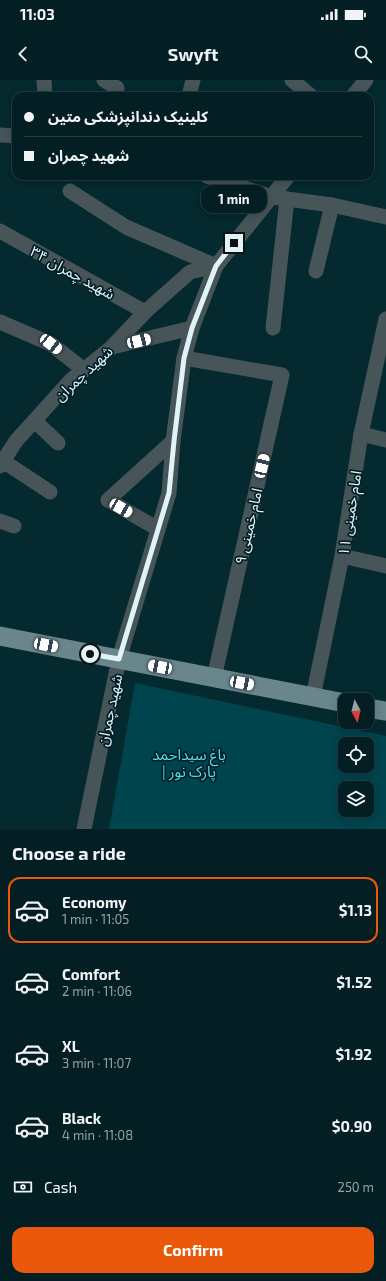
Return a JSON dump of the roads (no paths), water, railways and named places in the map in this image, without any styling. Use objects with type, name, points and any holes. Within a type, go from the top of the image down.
[{"type":"main road","points":[[1,638],[119,659],[338,702]]},
{"type":"main road","points":[[374,709],[386,711]]},
{"type":"street","points":[[44,80],[45,92]]},
{"type":"street","points":[[104,80],[117,88]]},
{"type":"street","points":[[191,92],[193,80]]},
{"type":"street","points":[[292,80],[306,92]]},
{"type":"street","points":[[356,92],[364,81]]},
{"type":"street","points":[[0,135],[12,136]]},
{"type":"street","points":[[219,180],[272,197],[332,205],[386,217]]},
{"type":"street","name":"شهید چمران","points":[[84,829],[119,659],[169,493],[184,358],[192,328],[216,266],[285,180]]},
{"type":"street","points":[[70,191],[126,227],[216,266]]},
{"type":"street","points":[[273,328],[288,199]]},
{"type":"street","points":[[316,271],[332,205]]},
{"type":"street","name":"شهید چمران ۳۴","points":[[0,231],[145,312]]},
{"type":"street","name":"شهید چمران","points":[[2,463],[16,441],[72,380],[112,347],[145,312],[190,272],[216,266]]},
{"type":"street","points":[[0,322],[51,344],[84,370]]},
{"type":"street","name":"امام خمینی ۱۱","points":[[313,697],[342,556],[361,434],[385,326]]},
{"type":"street","points":[[112,347],[192,328]]},
{"type":"street","name":"امام خمینی ۹","points":[[184,358],[282,375],[214,678]]},
{"type":"street","points":[[35,421],[58,444]]},
{"type":"street","points":[[361,434],[386,440]]},
{"type":"street","points":[[158,529],[108,500],[174,441]]},
{"type":"street","points":[[2,463],[50,492]]},
{"type":"street","points":[[342,556],[386,566]]},
{"type":"park label","name":"باغ سیداحمد | پارک نور","points":[[189,762]]}]
